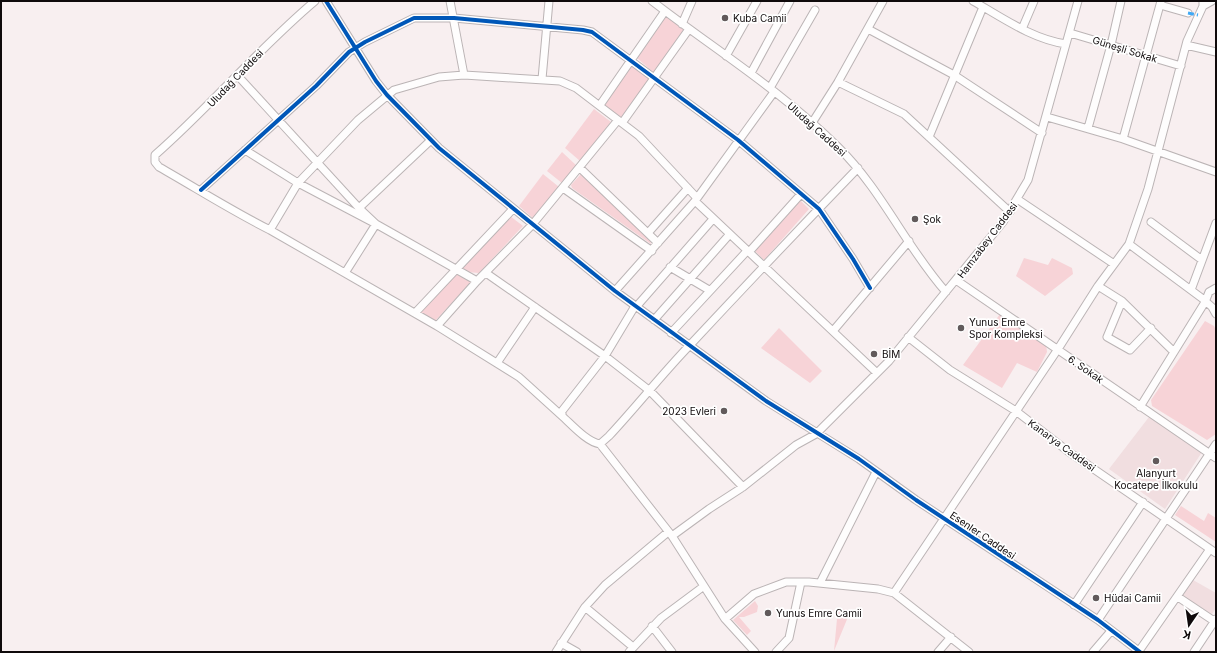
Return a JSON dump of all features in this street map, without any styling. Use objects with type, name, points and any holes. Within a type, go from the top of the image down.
[{"type":"street","name":"Uludağ Caddesi","points":[[201,190],[159,167],[155,162],[156,155],[190,125],[293,19],[314,1]]},
{"type":"street","name":"Esenler Caddesi","points":[[326,1],[354,49],[387,95],[431,140],[532,225],[615,291],[766,401],[876,472],[1098,620],[1139,652]]},
{"type":"street","points":[[450,1],[464,75]]},
{"type":"street","points":[[542,79],[549,1]]},
{"type":"street","name":"Uludağ Caddesi","points":[[652,1],[772,90],[838,146],[858,168],[878,194],[929,272],[946,292]]},
{"type":"street","points":[[682,24],[692,1]]},
{"type":"street","points":[[726,56],[757,1]]},
{"type":"street","points":[[750,73],[790,1]]},
{"type":"street","points":[[812,123],[838,82],[883,1]]},
{"type":"street","points":[[973,1],[1022,29],[1050,42],[1066,44]]},
{"type":"street","points":[[1022,29],[1034,1]]},
{"type":"street","name":"Hamzabey Caddesi","points":[[556,652],[585,607],[605,585],[670,534],[743,487],[796,445],[816,434],[877,373],[956,280],[1010,212],[1028,180],[1078,1]]},
{"type":"street","points":[[1088,128],[1122,1]]},
{"type":"street","points":[[894,593],[1058,349],[1098,286],[1129,244],[1139,218],[1158,153],[1186,45],[1203,4],[1212,1]]},
{"type":"street","points":[[1123,139],[1145,55],[1161,3],[1188,13]]},
{"type":"street","points":[[929,137],[984,7]]},
{"type":"street","points":[[615,291],[696,200],[772,90],[814,10]]},
{"type":"street","points":[[600,105],[632,61],[665,11]]},
{"type":"street","points":[[755,652],[725,620],[670,534],[600,444],[595,443],[562,416],[519,377],[415,313],[270,230],[245,218],[201,190],[279,120],[354,49],[414,18],[454,18],[584,30],[592,32],[738,140],[818,209],[853,259],[870,288]]},
{"type":"street","points":[[437,326],[477,281],[532,225],[620,122],[655,78],[689,29]]},
{"type":"street","points":[[868,29],[954,76],[1042,133]]},
{"type":"street","name":"Güneşli Sokak","points":[[1070,33],[1181,66]]},
{"type":"street","points":[[1186,45],[1216,52]]},
{"type":"street","points":[[270,230],[298,183],[358,120],[394,90],[439,78],[464,75],[560,81],[576,88],[639,136],[688,188],[696,200],[729,235],[748,251],[877,373]]},
{"type":"street","points":[[238,76],[359,208],[376,224]]},
{"type":"street","points":[[838,82],[904,114],[1010,212]]},
{"type":"street","points":[[1046,117],[1123,139],[1158,153],[1216,172]]},
{"type":"street","points":[[359,208],[431,140]]},
{"type":"street","points":[[245,150],[298,183],[376,224],[477,281]]},
{"type":"street","points":[[580,168],[658,243]]},
{"type":"street","points":[[600,444],[650,391],[689,346],[765,267],[799,228],[858,168]]},
{"type":"street","points":[[563,188],[652,251]]},
{"type":"street","points":[[648,233],[688,188]]},
{"type":"street","points":[[671,333],[709,290],[801,194]]},
{"type":"street","points":[[1017,199],[1114,264]]},
{"type":"street","points":[[415,313],[513,209]]},
{"type":"street","points":[[562,416],[562,411],[604,356],[635,306],[713,219]]},
{"type":"street","points":[[1151,222],[1202,260]]},
{"type":"street","points":[[1190,290],[1216,223]]},
{"type":"street","points":[[345,273],[376,224]]},
{"type":"street","points":[[654,320],[729,235]]},
{"type":"street","points":[[833,331],[909,242]]},
{"type":"street","points":[[1129,244],[1212,307],[1216,314]]},
{"type":"street","points":[[670,267],[709,290]]},
{"type":"street","points":[[486,273],[604,356],[650,391],[743,487]]},
{"type":"street","name":"6. Sokak","points":[[956,280],[1216,458]]},
{"type":"street","points":[[1098,286],[1122,301],[1174,352]]},
{"type":"street","points":[[1140,407],[1205,302],[1209,292],[1216,288]]},
{"type":"street","points":[[1122,301],[1107,337],[1130,350],[1151,328]]},
{"type":"street","points":[[497,363],[535,307]]},
{"type":"street","name":"Kanarya Caddesi","points":[[908,337],[950,370],[1016,411],[1069,452],[1144,502],[1213,551]]},
{"type":"street","points":[[1098,620],[1216,444]]},
{"type":"street","points":[[820,583],[876,472]]},
{"type":"street","points":[[1074,605],[1144,502]]},
{"type":"street","points":[[1139,652],[1213,551]]},
{"type":"street","points":[[725,620],[754,594],[786,582],[820,583],[878,589],[894,593],[968,652]]},
{"type":"street","points":[[776,652],[789,638],[801,582]]},
{"type":"street","points":[[585,607],[631,650],[652,626],[670,610],[704,586]]},
{"type":"street","points":[[1178,597],[1215,620],[1194,652]]},
{"type":"street","points":[[652,626],[672,652]]},
{"type":"street","points":[[1093,652],[1111,631]]},
{"type":"street","points":[[938,652],[951,637]]},
{"type":"street","points":[[561,643],[577,652]]},
{"type":"shaded area","points":[[663,17],[668,17],[683,28],[683,31],[654,73],[637,58]]},
{"type":"shaded area","points":[[632,65],[650,79],[622,118],[604,105],[604,103]]},
{"type":"shaded area","points":[[594,109],[611,122],[580,161],[565,148]]},
{"type":"shaded area","points":[[562,152],[577,166],[562,183],[547,171]]},
{"type":"shaded area","points":[[543,174],[559,187],[534,219],[519,206]]},
{"type":"shaded area","points":[[581,174],[650,241],[651,244],[572,188],[571,185]]},
{"type":"shaded area","points":[[800,200],[809,209],[764,260],[755,251]]},
{"type":"shaded area","points":[[510,216],[523,226],[479,273],[467,272],[462,268]]},
{"type":"shaded area","points":[[1024,258],[1048,265],[1052,258],[1072,268],[1073,274],[1045,296],[1016,276]]},
{"type":"shaded area","points":[[456,274],[471,282],[434,322],[420,313]]},
{"type":"shaded area","points":[[1000,314],[1046,344],[1047,352],[1037,372],[1017,363],[1002,388],[963,365]]},
{"type":"shaded area","points":[[1205,321],[1214,326],[1216,330],[1216,434],[1207,440],[1152,406],[1151,400]]},
{"type":"shaded area","points":[[779,328],[822,371],[810,383],[761,348]]},
{"type":"shaded area","name":"Alanyurt Kocatepe İlkokulu","points":[[1149,417],[1202,452],[1165,509],[1109,469]]},
{"type":"shaded area","points":[[1181,506],[1204,521],[1208,513],[1216,518],[1216,542],[1175,515]]},
{"type":"shaded area","points":[[1193,580],[1216,593],[1216,608],[1212,614],[1181,597]]},
{"type":"shaded area","points":[[755,601],[758,606],[757,612],[744,617],[739,617],[751,631],[747,635],[733,620]]},
{"type":"shaded area","points":[[838,608],[849,610],[850,612],[834,651]]},
{"type":"marked path","points":[[1188,13],[1198,15]]},
{"type":"cycle path","points":[[326,1],[376,81],[387,95],[439,148],[615,291],[766,401],[859,459],[916,500],[1098,620],[1140,652]]},
{"type":"cycle path","points":[[201,190],[316,86],[349,52],[365,42],[414,18],[454,18],[583,30],[592,32],[738,140],[819,209],[853,259],[870,288]]},
{"type":"place","name":"Kuba Camii","points":[[725,18]]},
{"type":"place","name":"Şok","points":[[915,219]]},
{"type":"place","name":"Yunus Emre Spor Kompleksi","points":[[961,328]]},
{"type":"place","name":"BİM","points":[[874,354]]},
{"type":"place","name":"2023 Evleri","points":[[724,411]]},
{"type":"place","name":"Alanyurt Kocatepe İlkokulu","points":[[1156,461]]},
{"type":"place","name":"Hüdai Camii","points":[[1096,598]]},
{"type":"place","name":"Yunus Emre Camii","points":[[768,613]]}]
